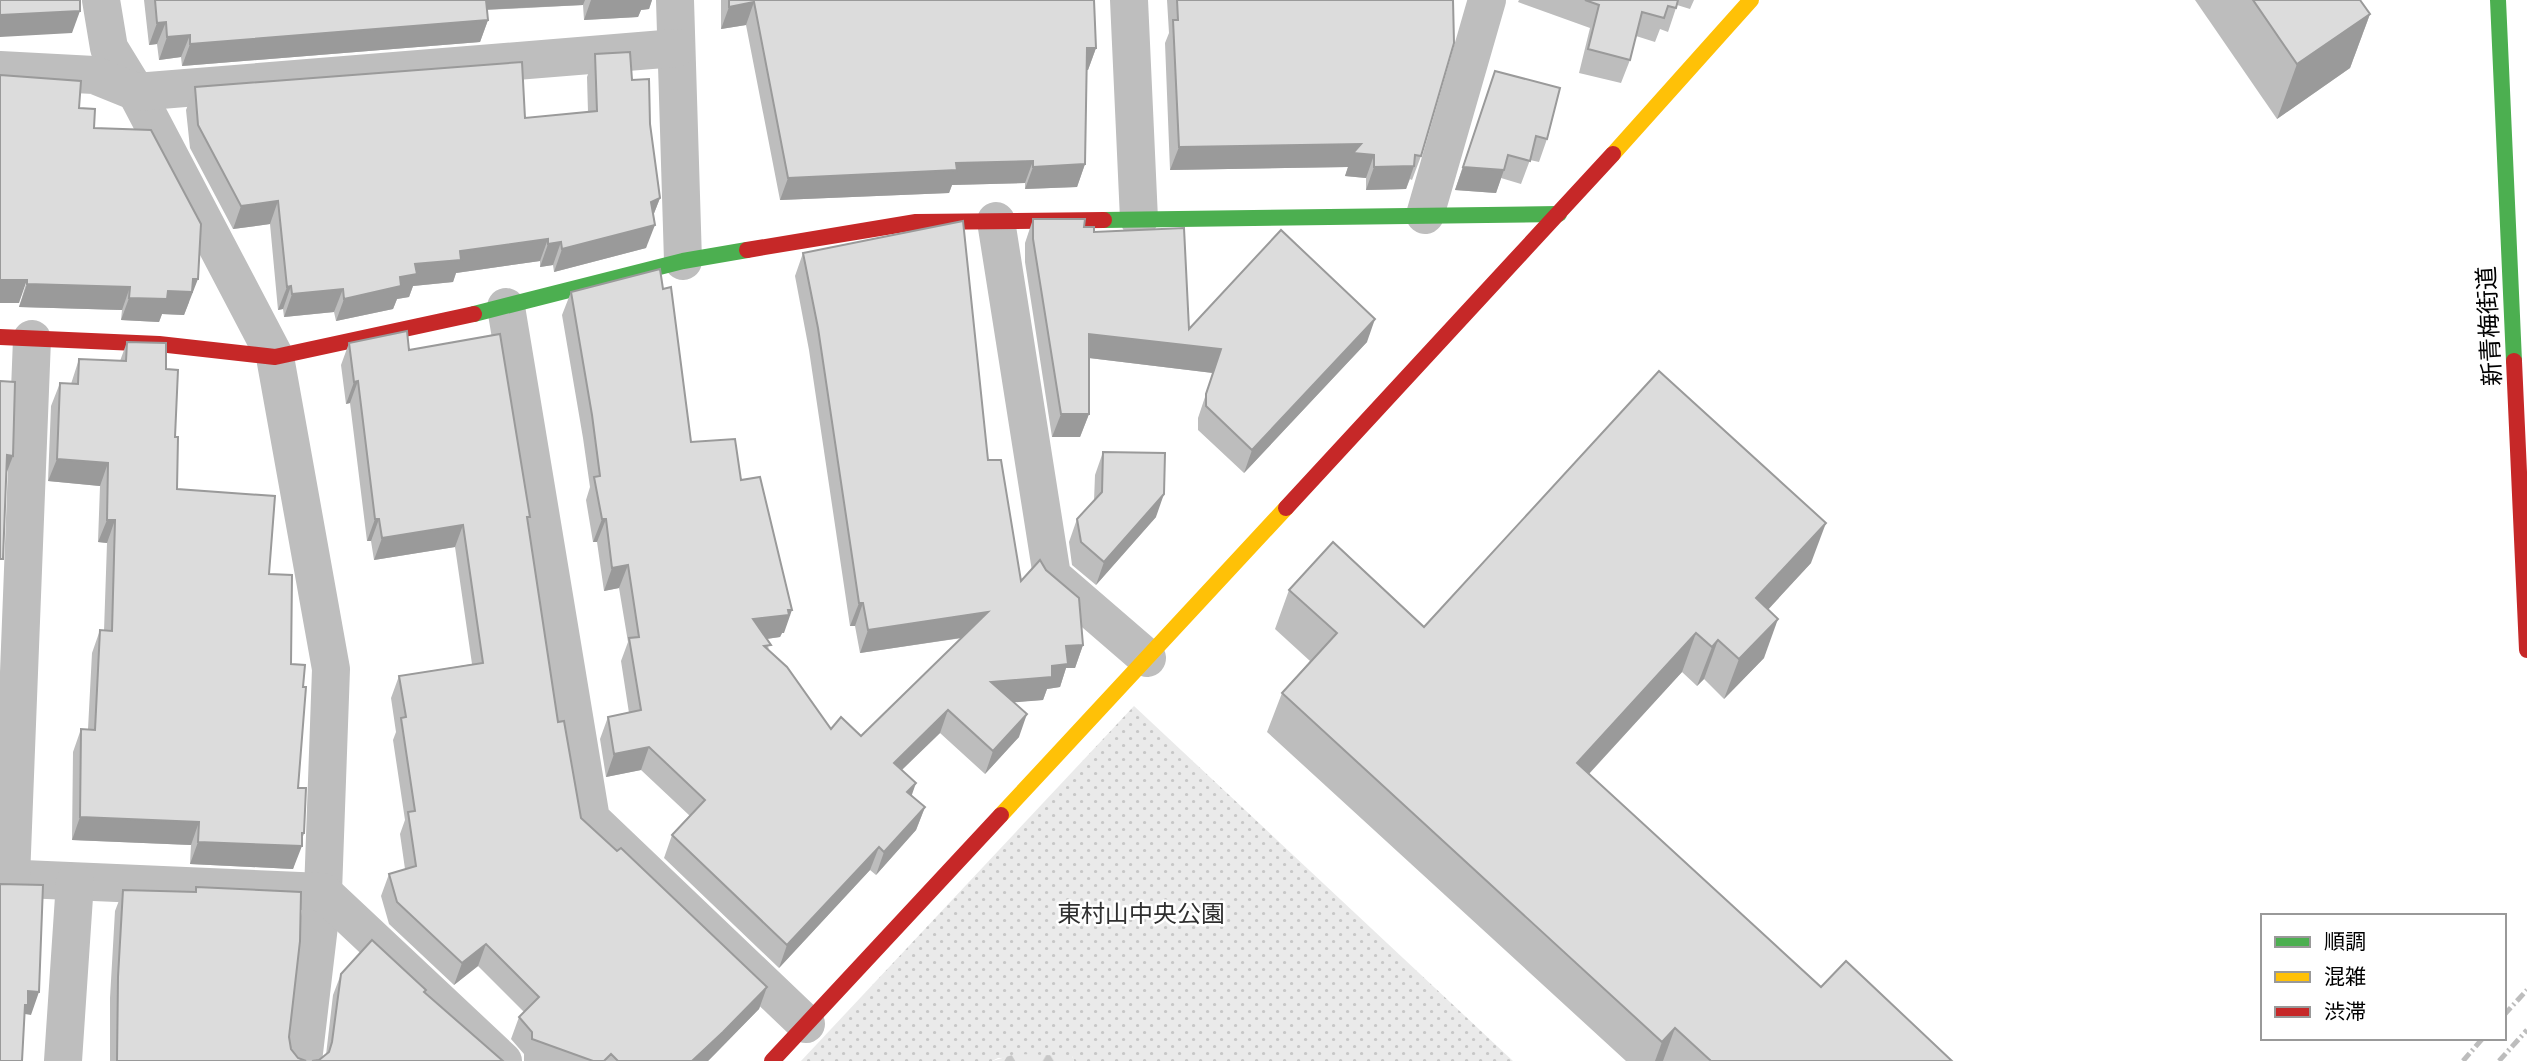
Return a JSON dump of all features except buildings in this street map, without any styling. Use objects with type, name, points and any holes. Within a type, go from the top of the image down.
[{"type":"street","points":[[101,0],[109,48],[136,92],[275,357],[331,669],[323,892],[303,1061]]},
{"type":"street","points":[[675,0],[683,261]]},
{"type":"street","points":[[1129,0],[1139,219]]},
{"type":"street","points":[[1425,215],[1487,0]]},
{"type":"street","points":[[772,1061],[1559,214],[1751,0]]},
{"type":"street","name":"新青梅街道","points":[[2498,0],[2527,650]]},
{"type":"street","points":[[0,70],[94,75],[136,92],[676,48]]},
{"type":"street","points":[[503,1061],[323,892],[5,878],[16,338],[159,344],[275,357],[506,307],[683,261],[916,222],[1559,214]]},
{"type":"street","points":[[996,220],[1052,576],[1147,658]]},
{"type":"street","points":[[506,307],[591,818],[806,1024]]},
{"type":"street","points":[[63,1061],[75,882]]},
{"type":"green space","name":"東村山中央公園","points":[[1134,706],[1513,1061],[1074,1061],[1072,1056],[998,1058],[992,1061],[801,1061]]},
{"type":"green space","points":[[1016,1054],[1072,1056],[1074,1061],[992,1061]]},
{"type":"railway","points":[[2506,1013],[2527,990]]},
{"type":"railway","points":[[2499,1061],[2527,1030]]},
{"type":"railway","points":[[2463,1061],[2481,1040]]},
{"type":"traffic: fast","points":[[2498,0],[2514,361]]},
{"type":"traffic: fast","points":[[1104,220],[1559,214]]},
{"type":"traffic: fast","points":[[474,314],[683,261],[747,250]]},
{"type":"traffic: slow","points":[[1613,154],[1751,0]]},
{"type":"traffic: slow","points":[[1001,815],[1286,508]]},
{"type":"traffic: jam","points":[[1286,508],[1613,154]]},
{"type":"traffic: jam","points":[[747,250],[916,222],[1104,220]]},
{"type":"traffic: jam","points":[[0,337],[159,344],[275,357],[474,314]]},
{"type":"traffic: jam","points":[[2514,361],[2527,650]]},
{"type":"traffic: jam","points":[[772,1061],[1001,815]]}]
